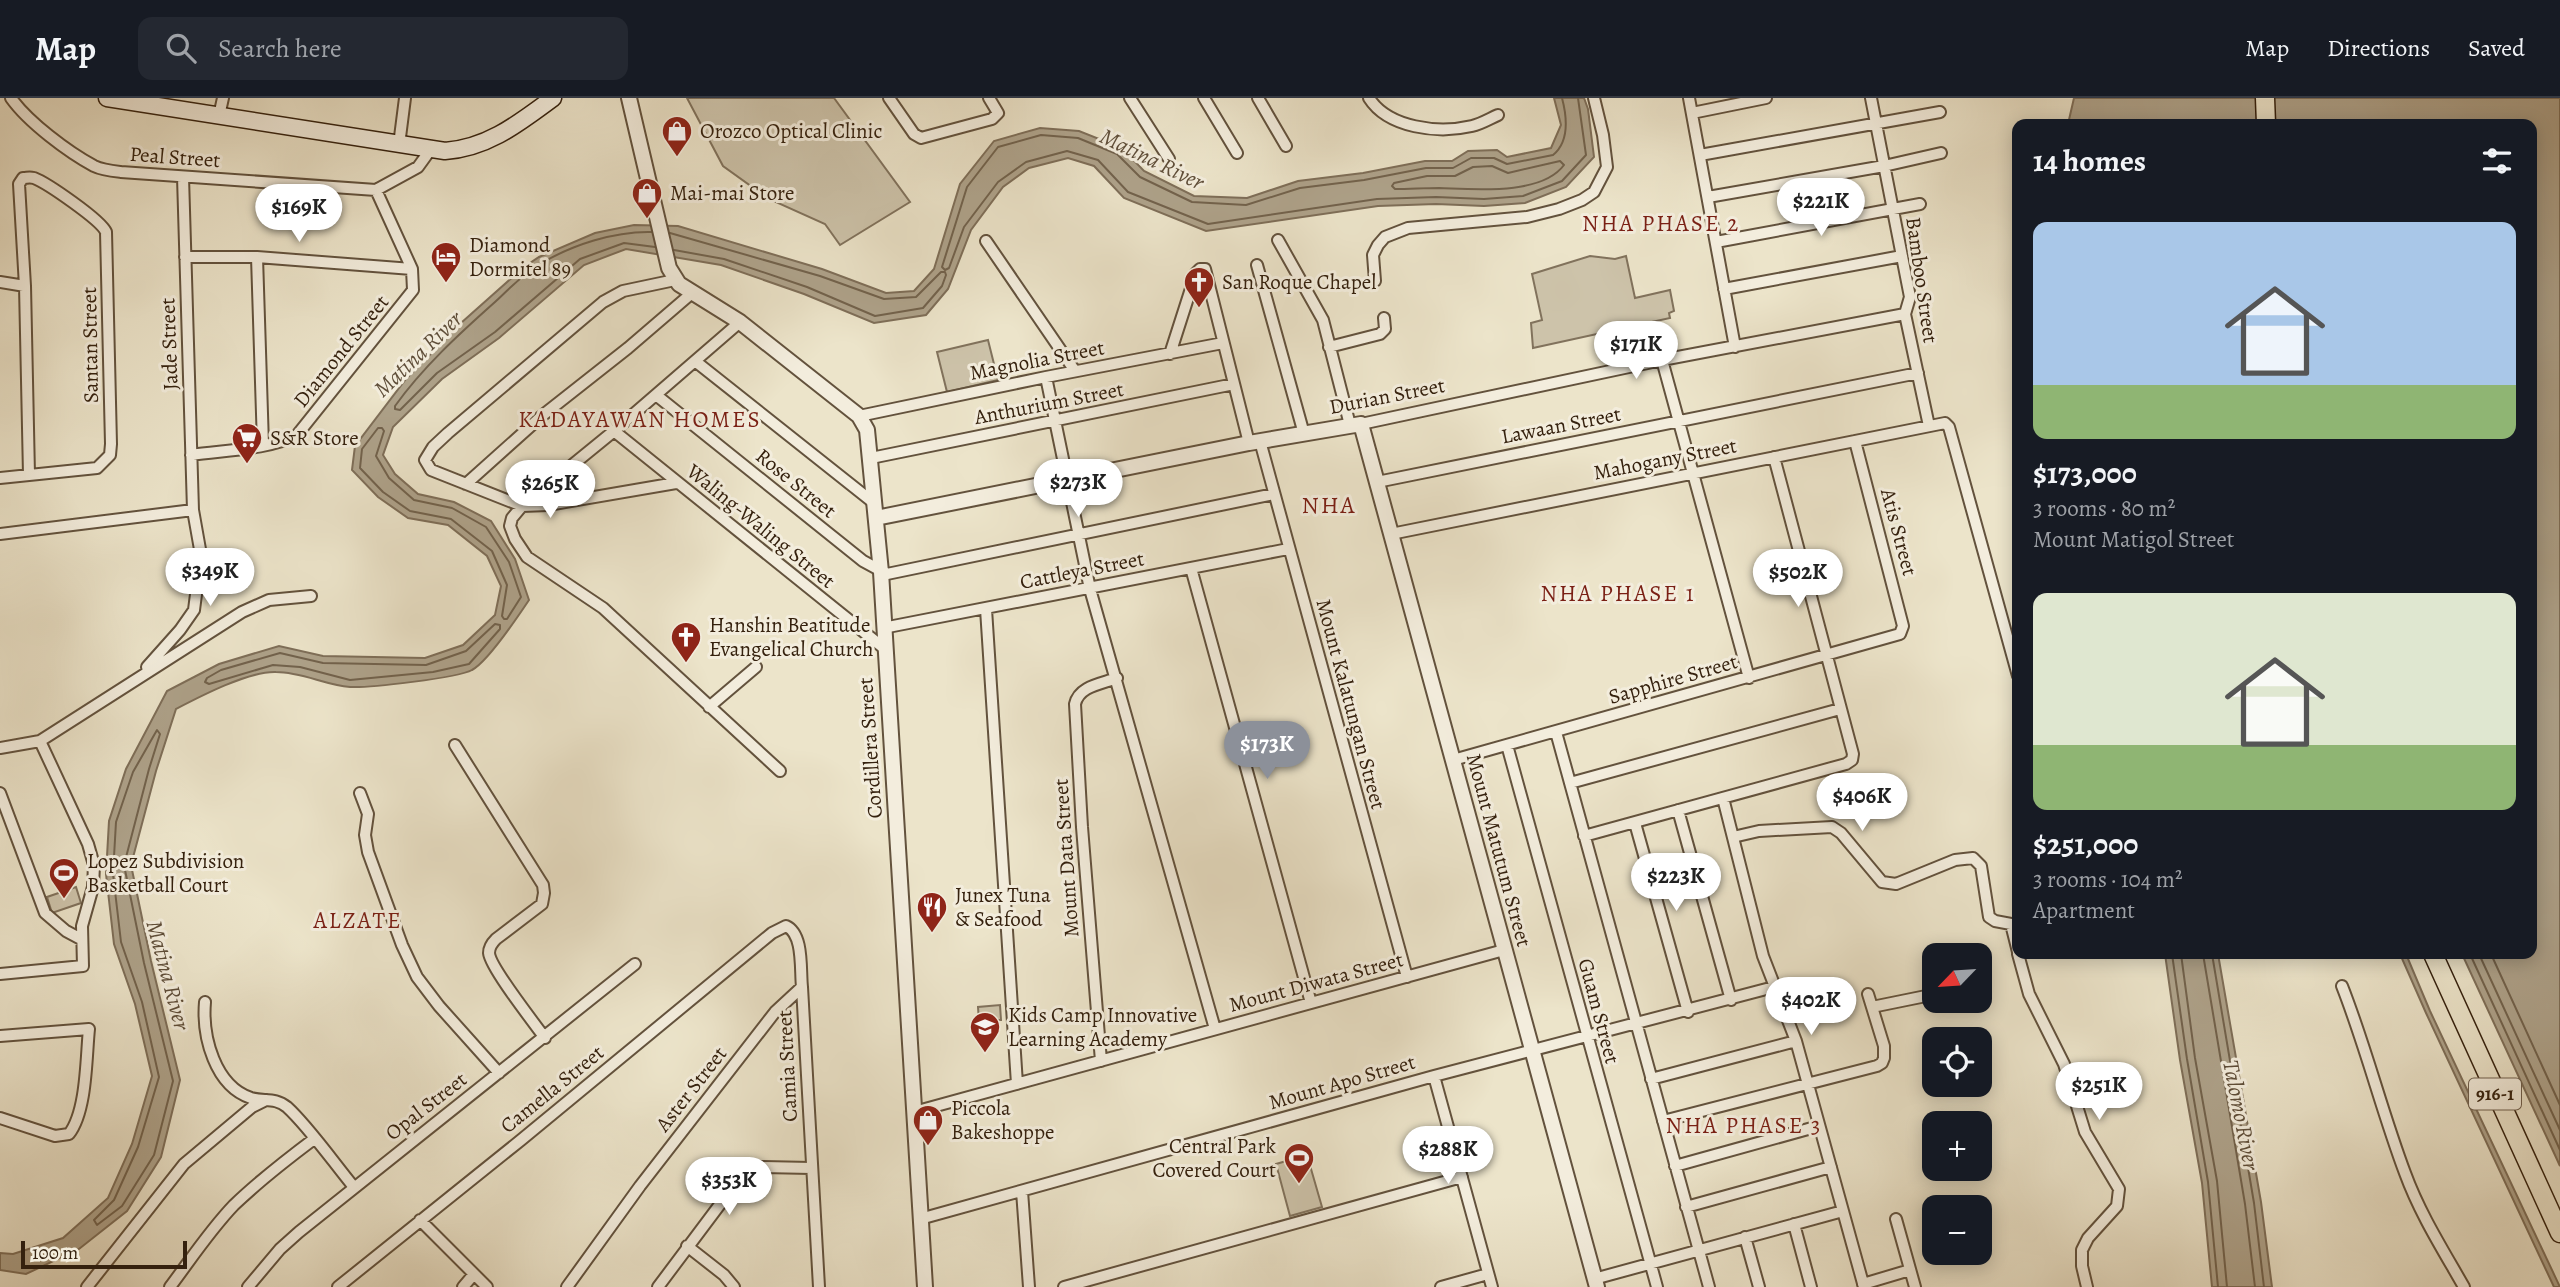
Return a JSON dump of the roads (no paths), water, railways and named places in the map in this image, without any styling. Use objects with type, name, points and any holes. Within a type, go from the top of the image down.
[{"type":"main road","points":[[112,98],[399,145],[460,150],[489,141],[553,98]]},
{"type":"main road","points":[[2266,98],[2266,119]]},
{"type":"main road","name":"916-1","points":[[2435,959],[2560,1233]]},
{"type":"street","name":"Peal Street","points":[[11,98],[32,121],[94,166],[121,172],[376,190]]},
{"type":"street","points":[[219,116],[223,98]]},
{"type":"street","points":[[399,145],[405,98]]},
{"type":"street","points":[[629,98],[672,274],[692,293],[740,322],[859,416]]},
{"type":"street","points":[[889,98],[909,128],[921,138],[996,117],[998,113],[989,98]]},
{"type":"street","points":[[1130,98],[1169,159]]},
{"type":"street","points":[[1204,98],[1237,153]]},
{"type":"street","points":[[1258,98],[1286,146]]},
{"type":"street","points":[[1368,98],[1389,118],[1437,129],[1476,125],[1497,115]]},
{"type":"street","points":[[1375,281],[1373,256],[1385,237],[1408,228],[1527,217],[1559,209],[1594,192],[1607,167],[1594,98]]},
{"type":"street","points":[[1689,98],[1735,347]]},
{"type":"street","points":[[1692,113],[1766,98]]},
{"type":"street","name":"Bamboo Street","points":[[1871,98],[1910,297],[1905,314],[1929,426]]},
{"type":"street","points":[[1700,155],[1940,112]]},
{"type":"street","points":[[185,257],[257,257],[412,269],[376,190],[418,167],[431,149]]},
{"type":"street","points":[[1708,197],[1884,166],[1941,153]]},
{"type":"street","name":"Jade Street","points":[[136,678],[180,630],[194,610],[201,555],[193,510],[183,177]]},
{"type":"street","name":"Santan Street","points":[[24,286],[19,184],[23,178],[34,178],[99,220],[108,236],[111,432],[110,455],[97,468],[29,475]]},
{"type":"street","points":[[1716,242],[1920,204]]},
{"type":"street","name":"Mount Matutum Street","points":[[1278,240],[1320,311],[1329,347],[1377,482],[1595,1283]]},
{"type":"street","points":[[986,241],[1075,372]]},
{"type":"street","points":[[1724,289],[1902,256]]},
{"type":"street","points":[[257,257],[263,445]]},
{"type":"street","points":[[1257,265],[1304,434]]},
{"type":"street","name":"Mount Kalatungan Street","points":[[1170,354],[1196,273],[1203,268],[1207,271],[1234,384],[1274,494],[1407,977]]},
{"type":"street","name":"Diamond Street","points":[[191,455],[263,445],[288,439],[303,429],[413,290],[412,269]]},
{"type":"street","points":[[672,274],[623,290],[603,302],[433,447],[426,456],[428,468],[522,506],[548,505],[676,483]]},
{"type":"street","points":[[0,282],[24,286],[29,475],[0,478]]},
{"type":"street","points":[[466,484],[543,415],[637,341],[692,293]]},
{"type":"street","name":"Durian Street","points":[[876,518],[1255,442],[1355,425],[1662,360],[1905,314]]},
{"type":"street","points":[[1329,347],[1380,334],[1385,329],[1384,318]]},
{"type":"street","points":[[740,322],[656,396],[522,506],[512,518],[510,526],[527,556],[603,608],[780,771]]},
{"type":"street","name":"Magnolia Street","points":[[859,416],[1223,343]]},
{"type":"street","points":[[1662,360],[1749,678]]},
{"type":"street","points":[[695,361],[874,503]]},
{"type":"street","name":"Lawaan Street","points":[[1377,482],[1918,373]]},
{"type":"street","points":[[1046,377],[1090,589],[1215,1029]]},
{"type":"street","name":"Anthurium Street","points":[[871,458],[1234,384]]},
{"type":"street","name":"Rose Street","points":[[656,396],[863,561],[881,572]]},
{"type":"street","name":"Cordillera Street","points":[[859,416],[867,430],[871,458],[881,572],[925,1287]]},
{"type":"street","name":"Mahogany Street","points":[[1391,534],[1947,424],[2012,655]]},
{"type":"street","name":"Waling-Waling Street","points":[[614,431],[885,649]]},
{"type":"street","name":"Atis Street","points":[[1855,441],[1903,626],[1902,632]]},
{"type":"street","points":[[1584,836],[1846,764],[1852,760],[1853,754],[1774,457]]},
{"type":"street","points":[[881,572],[901,573],[1274,494]]},
{"type":"street","points":[[0,534],[193,510]]},
{"type":"street","name":"Cattleya Street","points":[[883,628],[1289,548]]},
{"type":"street","points":[[1191,568],[1311,1003]]},
{"type":"street","points":[[0,748],[42,740],[215,628],[253,607],[269,600],[311,596]]},
{"type":"street","points":[[986,609],[1017,1084]]},
{"type":"street","name":"Sapphire Street","points":[[1452,760],[1749,678],[1896,636],[1902,632]]},
{"type":"street","points":[[709,707],[756,667]]},
{"type":"street","name":"Mount Data Street","points":[[1101,1061],[1075,704],[1079,693],[1117,678]]},
{"type":"street","points":[[1570,783],[1840,709]]},
{"type":"street","points":[[1556,732],[1709,1287]]},
{"type":"street","points":[[0,974],[83,966],[82,926],[95,878],[94,865],[88,844],[42,740]]},
{"type":"street","points":[[455,745],[542,885],[542,904],[496,939],[489,953],[544,1038]]},
{"type":"street","name":"Guam Street","points":[[1507,745],[1657,1287]]},
{"type":"street","points":[[0,793],[45,913],[66,931],[81,939]]},
{"type":"street","points":[[360,793],[368,814],[365,835],[368,852],[409,962],[427,992],[499,1073]]},
{"type":"street","points":[[1723,798],[1763,956],[1796,1041],[1863,1285],[1910,1270]]},
{"type":"street","points":[[1678,810],[1731,1000]]},
{"type":"street","points":[[1634,823],[1688,1012]]},
{"type":"street","points":[[1733,837],[1759,831],[1832,827],[1882,882],[1888,885],[1955,860],[1966,857],[1976,859],[1981,866],[1989,916],[1995,921],[2011,925],[2012,929]]},
{"type":"street","name":"Camella Street","points":[[338,1287],[772,933],[786,926],[792,928]]},
{"type":"street","name":"Camia Street","points":[[792,928],[797,940],[802,987],[819,1287]]},
{"type":"street","name":"Mount Diwata Street","points":[[914,1112],[1504,950]]},
{"type":"street","points":[[2019,959],[2028,995],[2064,1064],[2085,1132],[2119,1189],[2117,1206],[2088,1238],[2082,1250],[2082,1266],[2087,1287]]},
{"type":"street","name":"Opal Street","points":[[248,1287],[279,1249],[353,1186],[635,964]]},
{"type":"street","points":[[2342,986],[2358,1027],[2404,1172],[2426,1220],[2464,1287]]},
{"type":"street","name":"Aster Street","points":[[567,1287],[640,1186],[775,1012],[802,987]]},
{"type":"street","name":"Mount Apo Street","points":[[920,1219],[1434,1076],[1688,1012],[1774,987]]},
{"type":"street","points":[[1663,1121],[1882,1063],[1884,1046],[1867,994]]},
{"type":"street","points":[[1871,1007],[1922,997]]},
{"type":"street","points":[[205,1002],[207,1037],[221,1074],[229,1086],[255,1099],[273,1099],[288,1108],[353,1186]]},
{"type":"street","points":[[0,1036],[89,1029],[81,1102],[77,1119],[69,1134],[55,1136],[0,1118]]},
{"type":"street","points":[[1651,1079],[1796,1041]]},
{"type":"street","points":[[1434,1076],[1492,1287]]},
{"type":"street","points":[[88,1287],[184,1164],[252,1107],[266,1100]]},
{"type":"street","points":[[1675,1166],[1819,1126]]},
{"type":"street","points":[[170,1287],[232,1207],[266,1176],[314,1139]]},
{"type":"street","points":[[658,1287],[737,1181],[748,1171],[763,1167],[811,1168]]},
{"type":"street","points":[[1686,1207],[1831,1167]]},
{"type":"street","points":[[1064,1287],[1462,1177]]},
{"type":"street","points":[[1022,1191],[1029,1287]]},
{"type":"street","points":[[1595,1283],[1650,1264],[1843,1211]]},
{"type":"street","points":[[1896,1219],[1915,1287]]},
{"type":"street","points":[[419,1220],[487,1287]]},
{"type":"street","points":[[1794,1224],[1811,1287]]},
{"type":"street","points":[[1745,1237],[1759,1287]]},
{"type":"street","points":[[687,1246],[724,1275],[734,1287]]},
{"type":"street","points":[[463,1287],[474,1274]]},
{"type":"street","points":[[1441,1287],[1488,1274]]},
{"type":"water","points":[[1554,98],[1584,98],[1588,109],[1594,157],[1566,187],[1525,203],[1484,206],[1378,206],[1206,231],[1124,198],[1094,166],[1068,158],[1029,168],[1003,187],[971,230],[948,289],[926,315],[874,323],[804,294],[721,265],[626,249],[584,265],[499,338],[442,379],[393,427],[383,455],[395,474],[418,494],[454,502],[491,521],[515,559],[529,600],[486,658],[472,670],[463,673],[375,686],[350,687],[295,674],[265,673],[225,685],[176,709],[131,865],[180,1080],[161,1157],[127,1211],[79,1249],[26,1274],[0,1270],[0,1253],[13,1254],[63,1238],[108,1198],[132,1144],[152,1076],[135,1004],[114,944],[106,874],[109,821],[126,769],[167,691],[219,664],[279,646],[323,656],[425,658],[463,645],[495,615],[501,586],[487,556],[448,525],[408,518],[378,497],[352,470],[355,446],[406,379],[461,323],[524,267],[539,257],[595,233],[634,225],[678,226],[822,269],[886,293],[914,291],[934,269],[960,184],[994,141],[1040,128],[1079,131],[1122,148],[1144,171],[1194,196],[1247,198],[1298,181],[1363,173],[1425,161],[1452,161],[1468,151],[1497,150],[1507,157],[1551,148],[1561,125]]},
{"type":"water","points":[[2074,98],[2560,98],[2560,1166],[2464,959],[2537,959],[2537,119],[2069,119]]},
{"type":"water","name":"Talomo River","points":[[2166,959],[2219,959],[2261,1202],[2272,1287],[2212,1287],[2202,1183]]},
{"type":"water","points":[[2402,959],[2408,959],[2560,1287],[2554,1287]]},
{"type":"place","name":"Orozco Optical Clinic","points":[[677,158]]},
{"type":"place","name":"Mai-mai Store","points":[[647,220]]},
{"type":"place","name":"Diamond Dormitel 89","points":[[446,284]]},
{"type":"place","name":"San Roque Chapel","points":[[1199,309]]},
{"type":"place","name":"S&R Store","points":[[247,465]]},
{"type":"place","name":"Hanshin Beatitude Evangelical Church","points":[[686,664]]},
{"type":"place","name":"Lopez Subdivision Basketball Court","points":[[64,900]]},
{"type":"place","name":"Junex Tuna & Seafood","points":[[932,934]]},
{"type":"place","name":"Kids Camp Innovative Learning Academy","points":[[985,1054]]},
{"type":"place","name":"Piccola Bakeshoppe","points":[[928,1147]]},
{"type":"place","name":"Central Park Covered Court","points":[[1299,1185]]},
{"type":"district","name":"NHA PHASE 2","points":[[1661,223]]},
{"type":"district","name":"KADAYAWAN HOMES","points":[[640,419]]},
{"type":"district","name":"NHA","points":[[1329,505]]},
{"type":"district","name":"NHA PHASE 1","points":[[1618,593]]},
{"type":"district","name":"ALZATE","points":[[358,920]]},
{"type":"district","name":"NHA PHASE 3","points":[[1744,1125]]},
{"type":"water label","name":"Matina River","points":[[1152,159]]},
{"type":"water label","name":"Matina River","points":[[418,354]]},
{"type":"water label","name":"Matina River","points":[[168,975]]}]
